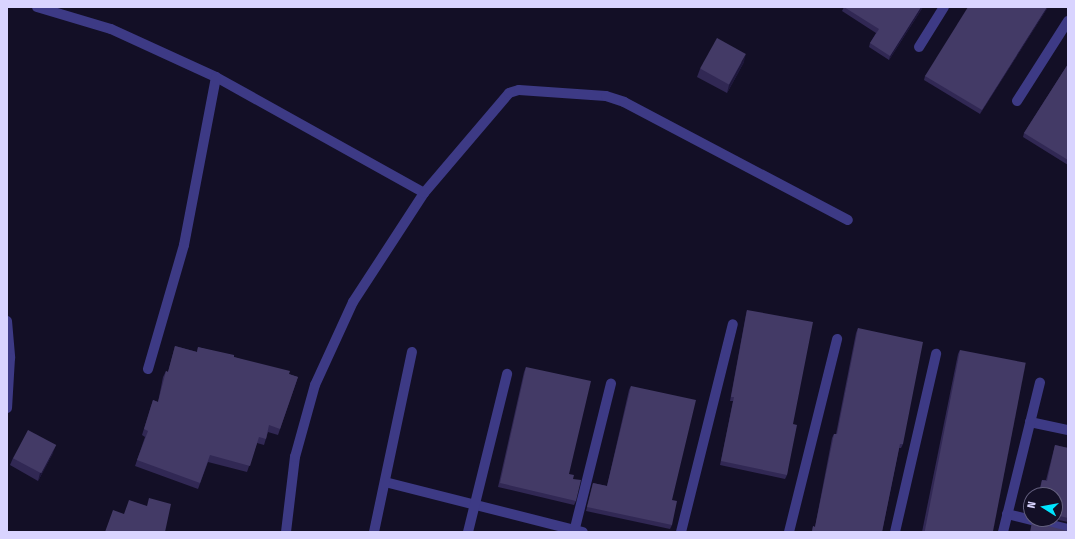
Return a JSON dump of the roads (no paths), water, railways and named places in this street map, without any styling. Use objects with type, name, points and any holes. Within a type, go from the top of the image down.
[{"type":"street","points":[[37,7],[111,29],[216,77],[424,193]]},
{"type":"street","points":[[919,47],[944,7]]},
{"type":"street","points":[[1017,101],[1068,21]]},
{"type":"street","points":[[148,369],[184,245],[216,77]]},
{"type":"street","points":[[286,532],[296,457],[315,385],[353,302],[424,193],[509,93],[519,90],[606,96],[624,102],[848,220]]},
{"type":"street","points":[[7,321],[10,358],[7,408]]},
{"type":"street","points":[[681,532],[733,324]]},
{"type":"street","points":[[789,532],[837,339]]},
{"type":"street","points":[[374,532],[386,482],[412,352]]},
{"type":"street","points":[[895,532],[936,354]]},
{"type":"street","points":[[468,532],[507,374]]},
{"type":"street","points":[[1003,532],[1040,382]]},
{"type":"street","points":[[386,482],[578,531],[611,384]]},
{"type":"street","points":[[1030,422],[1068,430]]},
{"type":"street","points":[[1007,514],[1068,529]]}]
